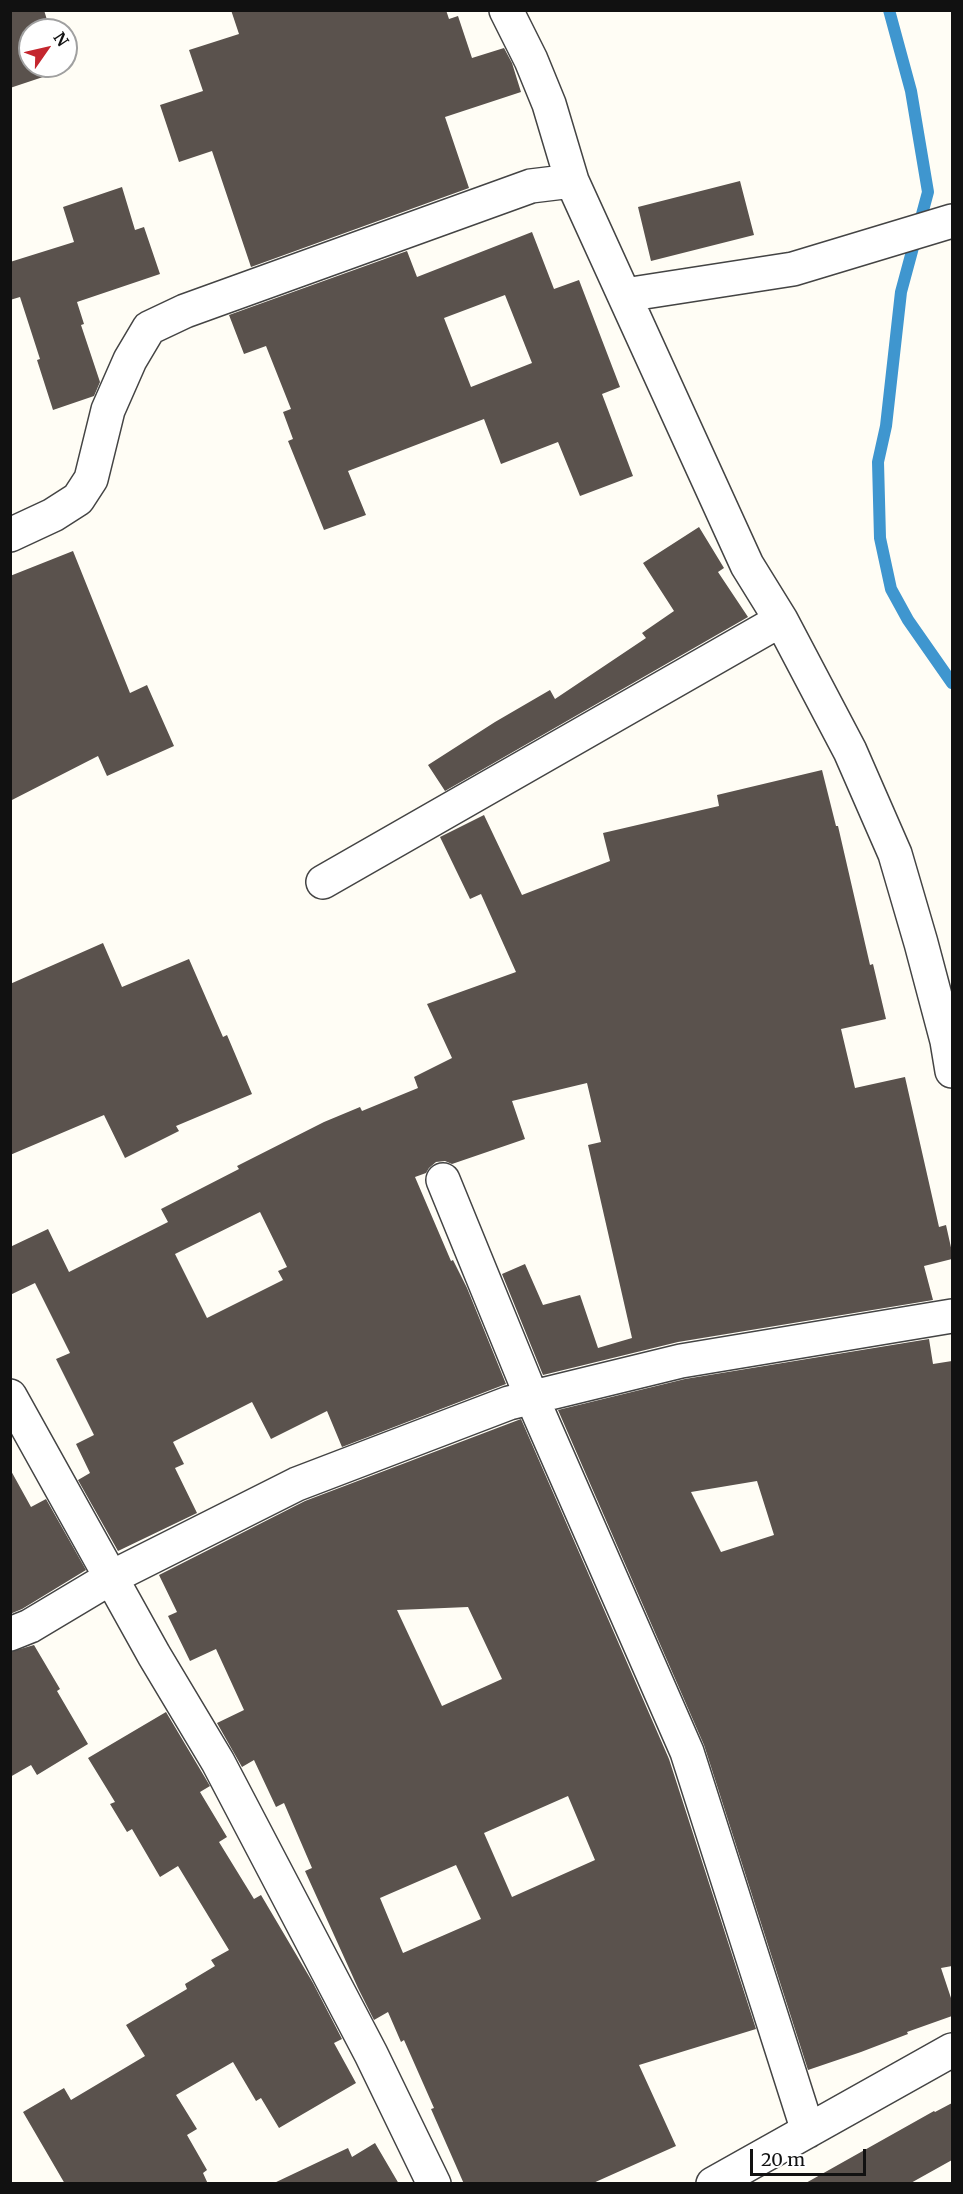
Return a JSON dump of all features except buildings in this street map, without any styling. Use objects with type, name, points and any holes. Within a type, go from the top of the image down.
[{"type":"street","points":[[506,10],[531,60],[549,104],[573,181],[747,565],[781,620],[850,751],[895,854],[947,1041],[952,1071]]},
{"type":"street","points":[[10,535],[53,515],[78,499],[91,479],[108,410],[130,360],[149,328],[185,310],[531,186],[573,181]]},
{"type":"street","points":[[625,295],[793,269],[952,221]]},
{"type":"street","points":[[323,882],[781,620]]},
{"type":"street","points":[[443,1180],[532,1398],[687,1752],[808,2130]]},
{"type":"street","points":[[10,1634],[30,1626],[112,1577],[297,1484],[509,1403],[681,1361],[952,1316]]},
{"type":"street","points":[[10,1396],[154,1655],[223,1772],[366,2044],[434,2184]]},
{"type":"street","points":[[713,2184],[952,2050]]},
{"type":"waterway","points":[[889,10],[911,91],[928,192],[901,292],[886,426],[878,462],[880,538],[891,589],[908,620],[952,683]]}]
